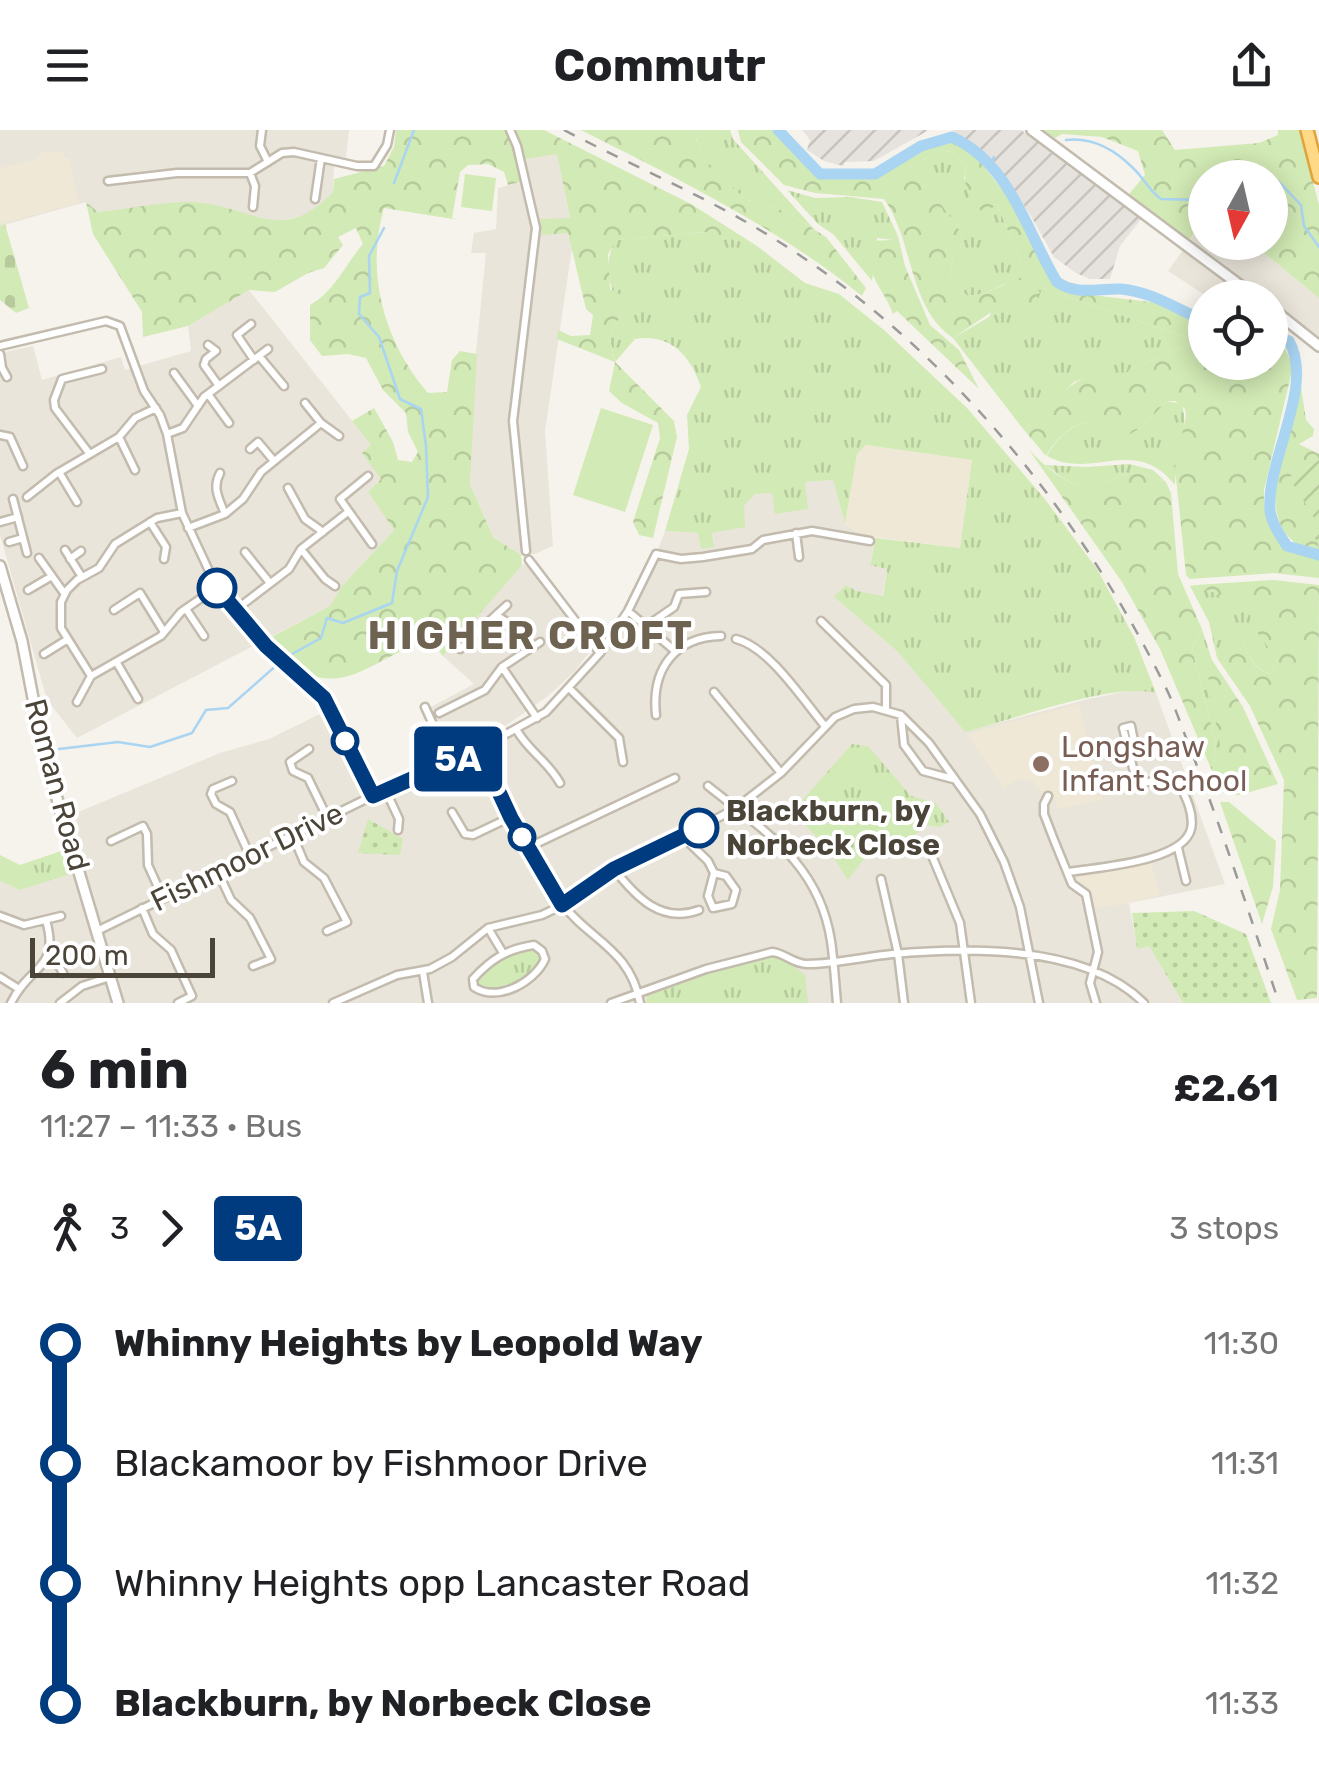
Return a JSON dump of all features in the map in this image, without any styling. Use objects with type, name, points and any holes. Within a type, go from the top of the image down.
[{"type":"highway","points":[[1307,130],[1319,177]]},
{"type":"street","points":[[262,130],[260,146],[268,162]]},
{"type":"street","points":[[108,181],[177,173],[250,173],[282,154],[294,152],[374,166],[388,145],[390,130]]},
{"type":"street","points":[[510,130],[536,228],[513,421],[526,551]]},
{"type":"street","points":[[1032,130],[1234,280]]},
{"type":"street","points":[[315,200],[320,158]]},
{"type":"street","points":[[250,173],[255,186],[254,206]]},
{"type":"street","points":[[1288,321],[1319,346]]},
{"type":"street","points":[[0,346],[106,322],[115,323],[124,333],[144,391],[167,434],[182,514],[217,588],[270,649],[324,698],[373,796]]},
{"type":"street","points":[[250,324],[237,335],[284,386]]},
{"type":"street","points":[[208,345],[216,351],[204,365],[219,386]]},
{"type":"street","points":[[167,434],[183,428],[208,394],[268,350]]},
{"type":"street","points":[[0,354],[7,378]]},
{"type":"street","points":[[90,453],[55,408],[54,400],[62,379],[102,369]]},
{"type":"street","points":[[174,374],[198,406]]},
{"type":"street","points":[[208,394],[228,423]]},
{"type":"street","points":[[306,404],[338,436]]},
{"type":"street","points":[[27,498],[59,472],[118,437],[135,418],[156,408]]},
{"type":"street","points":[[188,528],[225,514],[243,500],[261,472],[321,423]]},
{"type":"street","points":[[0,435],[10,437],[22,466]]},
{"type":"street","points":[[118,437],[135,470]]},
{"type":"street","points":[[250,449],[258,442],[274,461]]},
{"type":"street","points":[[59,472],[77,502]]},
{"type":"street","points":[[220,473],[216,493],[225,514]]},
{"type":"street","points":[[368,476],[340,499],[372,544]]},
{"type":"street","points":[[288,488],[305,519],[322,532]]},
{"type":"street","points":[[13,498],[27,553]]},
{"type":"street","points":[[234,611],[289,569],[301,549],[348,512]]},
{"type":"street","points":[[91,676],[60,628],[65,594],[82,577],[99,568],[115,544],[150,522],[182,514]]},
{"type":"street","points":[[0,522],[18,517]]},
{"type":"street","points":[[150,522],[166,547],[164,559]]},
{"type":"street","points":[[800,556],[796,533],[812,531],[870,541]]},
{"type":"street","name":"Fishmoor Drive","points":[[96,932],[373,796],[479,749],[546,712],[600,653],[628,611],[657,553],[681,559],[703,557],[752,548],[763,540],[796,533]]},
{"type":"street","points":[[9,542],[23,538]]},
{"type":"street","points":[[301,549],[335,586]]},
{"type":"street","points":[[65,550],[82,577]]},
{"type":"street","points":[[70,558],[81,551]]},
{"type":"street","points":[[245,552],[270,583]]},
{"type":"street","points":[[39,558],[65,594]]},
{"type":"street","points":[[529,560],[600,653]]},
{"type":"street","name":"Roman Road","points":[[0,566],[4,598],[22,642],[44,755],[118,1003]]},
{"type":"street","points":[[28,590],[52,576]]},
{"type":"street","points":[[77,702],[91,676],[164,632],[186,608],[217,588]]},
{"type":"street","points":[[648,625],[674,607],[678,594],[706,592]]},
{"type":"street","points":[[114,610],[140,593],[164,632]]},
{"type":"street","points":[[460,649],[507,604]]},
{"type":"street","points":[[186,608],[204,636]]},
{"type":"street","points":[[628,611],[676,651]]},
{"type":"street","points":[[496,614],[508,622],[526,651]]},
{"type":"street","points":[[821,620],[886,685],[886,708]]},
{"type":"street","points":[[656,715],[658,675],[676,651],[703,636],[721,636]]},
{"type":"street","points":[[44,654],[68,639]]},
{"type":"street","points":[[736,639],[754,648],[780,671],[824,726]]},
{"type":"street","points":[[439,712],[485,690],[502,667],[540,642]]},
{"type":"street","points":[[117,663],[134,698]]},
{"type":"street","points":[[502,667],[537,718]]},
{"type":"street","points":[[569,688],[619,738],[622,762]]},
{"type":"street","points":[[714,692],[781,774]]},
{"type":"street","points":[[425,708],[450,762]]},
{"type":"street","points":[[332,1003],[397,975],[423,972],[452,957],[488,928],[542,915],[562,905],[614,869],[736,808],[781,774],[824,726],[854,709],[886,708],[901,715],[929,744],[980,814],[1004,862],[1020,907],[1038,1003]]},
{"type":"street","points":[[901,715],[904,744],[922,770],[955,779]]},
{"type":"street","points":[[516,730],[527,748],[549,762],[560,784]]},
{"type":"street","points":[[1069,872],[1165,854],[1178,848],[1190,831],[1192,816],[1176,776],[1137,784],[1127,743]]},
{"type":"street","points":[[309,748],[290,762],[293,771],[308,778],[328,818]]},
{"type":"street","points":[[479,749],[511,818],[562,905],[612,949],[630,971],[640,1003]]},
{"type":"street","points":[[528,848],[675,778]]},
{"type":"street","points":[[232,781],[213,789],[211,794],[216,804],[230,812],[250,856]]},
{"type":"street","points":[[708,786],[776,839],[804,868],[831,939],[837,1003]]},
{"type":"street","points":[[386,790],[398,819],[398,830]]},
{"type":"street","points":[[1048,796],[1044,814],[1072,884],[1086,894],[1098,952],[1090,983],[1096,1003]]},
{"type":"street","points":[[452,812],[465,834],[473,836],[511,818]]},
{"type":"street","points":[[111,841],[144,826],[148,865],[164,898]]},
{"type":"street","points":[[293,836],[304,862],[324,878],[346,922],[327,931]]},
{"type":"street","points":[[683,837],[708,861],[714,873],[708,896],[713,908],[724,908],[732,904],[736,890],[726,876],[714,873]]},
{"type":"street","points":[[1178,848],[1186,881]]},
{"type":"street","points":[[930,851],[960,923],[972,1003]]},
{"type":"street","points":[[614,869],[626,885],[660,913],[682,916],[699,910]]},
{"type":"street","points":[[218,872],[232,900],[250,918],[271,959],[253,966]]},
{"type":"street","points":[[881,879],[898,954],[904,1003]]},
{"type":"street","points":[[142,908],[153,934],[171,950],[192,996],[178,1003]]},
{"type":"street","points":[[0,916],[21,925],[61,916]]},
{"type":"street","points":[[12,1003],[19,988],[48,958],[52,945],[46,920]]},
{"type":"street","points":[[488,928],[502,953]]},
{"type":"street","points":[[534,946],[545,959],[540,970],[503,992],[482,992],[474,987],[473,979],[502,953],[534,946]]},
{"type":"street","points":[[611,1003],[772,952],[782,952],[804,965],[898,954],[964,952],[1031,956],[1094,971],[1144,1003]]},
{"type":"street","points":[[48,958],[60,966],[63,974]]},
{"type":"street","points":[[423,972],[428,1003]]},
{"type":"street","points":[[62,1002],[82,986],[110,976]]},
{"type":"street","points":[[0,977],[19,988]]},
{"type":"shaded area","points":[[0,130],[349,130],[346,157],[334,158],[333,192],[315,212],[277,222],[194,202],[98,212],[86,202],[0,226]]},
{"type":"shaded area","points":[[802,130],[929,130],[874,161],[845,162],[843,166],[824,161],[807,150],[810,140]]},
{"type":"shaded area","points":[[952,130],[1021,130],[1142,218],[1120,246],[1110,279],[1090,279],[1054,257],[994,161]]},
{"type":"shaded area","points":[[42,151],[64,152],[64,158],[69,158],[79,203],[0,224],[0,168],[37,159]]},
{"type":"shaded area","points":[[557,153],[570,219],[541,219],[568,233],[572,248],[545,431],[553,546],[521,555],[493,537],[470,484],[474,372],[486,253],[471,253],[474,233],[496,229],[498,188],[528,180],[524,159]]},
{"type":"shaded area","points":[[1188,243],[1188,260],[1273,260],[1319,298],[1319,341],[1288,319],[1288,280],[1188,280],[1188,284],[1168,271]]},
{"type":"shaded area","points":[[249,290],[372,446],[381,479],[368,492],[394,530],[342,586],[330,606],[77,738],[47,700],[0,535],[0,353],[33,346],[42,380],[121,357],[125,370],[191,351],[188,326]]},
{"type":"shaded area","points":[[866,445],[972,460],[960,548],[865,536],[845,524],[857,454]]},
{"type":"shaded area","points":[[833,480],[845,524],[876,538],[870,564],[887,569],[882,596],[846,585],[835,598],[898,652],[965,732],[1088,699],[1139,689],[1156,693],[1225,884],[1129,903],[1137,948],[1149,946],[1183,1003],[0,1003],[0,881],[20,890],[86,868],[71,815],[220,753],[269,739],[326,711],[370,803],[469,758],[549,710],[609,649],[637,605],[665,531],[698,533],[714,546],[712,533],[755,494],[772,493],[807,509],[805,482]]},
{"type":"shaded area","points":[[536,562],[597,642],[575,671],[548,696],[505,726],[451,753],[429,708],[474,684],[443,656],[522,565]]},
{"type":"shaded area","name":"Longshaw Infant School","points":[[1079,704],[1103,800],[1058,809],[1052,792],[1042,793],[1033,781],[1020,779],[1004,788],[967,734]]},
{"type":"shaded area","points":[[1150,860],[1160,895],[1128,903],[1093,909],[1093,893],[1075,878]]},
{"type":"green space","points":[[396,130],[544,130],[691,204],[757,246],[705,232],[617,240],[608,254],[610,289],[621,295],[622,311],[610,339],[615,362],[557,339],[558,330],[571,336],[590,335],[593,315],[586,309],[568,233],[542,235],[540,219],[570,218],[557,154],[525,159],[528,180],[508,185],[504,172],[488,164],[468,165],[460,172],[452,218],[459,220],[384,208],[377,257],[378,282],[390,329],[400,352],[428,393],[447,392],[452,360],[460,351],[477,354],[470,484],[493,537],[521,555],[522,565],[443,656],[431,641],[353,675],[321,678],[305,671],[270,638],[330,606],[342,586],[394,530],[368,492],[381,479],[362,453],[371,445],[352,421],[374,408],[393,442],[398,460],[412,462],[418,452],[408,432],[406,413],[383,390],[366,358],[348,354],[322,356],[310,340],[310,305],[333,285],[363,244],[356,228],[338,237],[343,245],[324,268],[275,292],[249,290],[188,326],[143,337],[142,312],[93,234],[86,202],[98,212],[194,202],[266,219],[298,217],[333,192],[334,179],[384,166],[394,147]]},
{"type":"green space","points":[[581,130],[702,130],[696,139],[709,167],[745,199],[787,212],[826,237],[866,288],[862,296],[761,226]]},
{"type":"green space","points":[[702,130],[730,130],[733,139],[815,230],[787,212],[745,199],[708,167],[696,138]]},
{"type":"green space","points":[[738,130],[775,130],[792,152],[819,175],[875,176],[923,148],[953,140],[974,154],[1021,213],[1053,281],[1075,293],[1159,303],[1188,318],[1188,338],[1043,288],[1020,260],[997,204],[985,213],[979,208],[968,192],[966,166],[951,152],[942,150],[908,168],[936,197],[964,237],[954,254],[949,281],[968,296],[983,294],[1025,276],[1040,292],[1033,304],[1006,313],[993,311],[953,338],[927,310],[901,234],[884,199],[815,193],[784,185],[741,142]]},
{"type":"green space","points":[[1043,130],[1162,130],[1175,150],[1259,143],[1278,135],[1278,130],[1299,130],[1319,205],[1319,298],[1273,260],[1288,260],[1288,160],[1188,160],[1188,242],[1129,194],[1145,175],[1138,151],[1102,137],[1062,134],[1055,138]]},
{"type":"green space","points":[[942,150],[951,152],[966,166],[964,179],[991,207],[997,204],[1020,260],[1043,288],[1188,338],[1188,346],[1130,369],[1124,378],[1112,383],[1088,377],[1074,382],[1024,430],[953,338],[989,317],[1005,284],[968,296],[949,281],[954,253],[959,251],[964,237],[936,197],[908,168]]},
{"type":"green space","points":[[465,174],[496,178],[492,211],[461,207]]},
{"type":"green space","points":[[787,190],[815,198],[850,197],[882,202],[898,236],[893,240],[877,238],[872,281],[834,235],[818,224]]},
{"type":"green space","points":[[5,224],[29,308],[16,313],[0,300],[0,226]]},
{"type":"green space","points":[[706,232],[757,246],[805,283],[839,294],[884,330],[967,408],[1044,498],[1097,569],[1134,637],[1156,693],[1137,691],[1089,697],[965,732],[898,652],[834,597],[846,585],[883,596],[887,569],[870,565],[876,538],[960,548],[972,460],[866,445],[857,454],[845,524],[833,480],[805,482],[808,509],[775,514],[772,493],[755,494],[744,506],[745,527],[712,533],[714,547],[701,549],[698,533],[665,531],[689,449],[687,415],[701,387],[685,356],[659,339],[635,339],[615,362],[610,339],[622,311],[611,285],[609,258],[616,240]]},
{"type":"green space","points":[[898,236],[905,266],[930,325],[959,350],[979,389],[897,311],[893,314],[871,270],[868,251],[870,241],[893,240]]},
{"type":"green space","points":[[1188,346],[1188,380],[1288,380],[1288,355],[1293,366],[1264,490],[1264,506],[1272,531],[1284,548],[1319,560],[1319,578],[1274,573],[1190,579],[1186,575],[1175,468],[1186,416],[1185,409],[1175,401],[1167,401],[1144,425],[1122,436],[1110,435],[1089,423],[1078,424],[1062,435],[1046,456],[1024,430],[1078,381],[1087,377],[1116,380],[1130,369]]},
{"type":"green space","points":[[615,362],[674,421],[677,437],[653,538],[639,535],[633,522],[660,438],[658,423],[609,391]]},
{"type":"green space","points":[[1301,387],[1306,420],[1314,429],[1313,436],[1299,444],[1319,454],[1319,460],[1290,477],[1317,521],[1319,552],[1296,543],[1282,527],[1276,506],[1280,457]]},
{"type":"green space","points":[[1167,401],[1181,404],[1184,411],[1175,485],[1160,470],[1144,462],[1080,464],[1047,456],[1062,435],[1078,425],[1085,422],[1122,436],[1144,425]]},
{"type":"green space","points":[[601,408],[653,425],[625,512],[573,495]]},
{"type":"green space","points":[[1029,450],[1053,472],[1082,485],[1139,473],[1166,482],[1171,493],[1178,574],[1202,629],[1192,649],[1216,744],[1212,771],[1160,649],[1122,582]]},
{"type":"green space","points":[[1319,460],[1319,544],[1306,526],[1316,521],[1289,477]]},
{"type":"green space","points":[[1129,464],[1153,470],[1166,482],[1138,473],[1102,484],[1080,485],[1045,465],[1087,467]]},
{"type":"green space","points":[[1273,580],[1319,585],[1317,998],[1297,1000],[1271,929],[1280,890],[1284,780],[1250,706],[1217,658],[1220,648],[1235,638],[1243,639],[1252,661],[1264,672],[1270,674],[1275,669],[1277,659],[1251,624],[1250,614],[1220,595],[1196,588]]},
{"type":"green space","points":[[1196,585],[1251,614],[1252,624],[1277,659],[1270,674],[1252,661],[1243,640],[1221,648],[1217,658],[1209,622],[1190,586]]},
{"type":"green space","points":[[1202,629],[1212,660],[1208,678],[1232,795],[1219,791],[1212,771],[1216,744],[1192,649]]},
{"type":"green space","points":[[1212,660],[1243,707],[1278,784],[1232,795],[1209,684]]},
{"type":"green space","points":[[852,744],[868,746],[911,796],[936,803],[949,822],[940,827],[926,825],[899,850],[868,854],[848,880],[830,852],[793,811]]},
{"type":"green space","points":[[1220,802],[1229,802],[1276,841],[1273,887],[1262,924]]},
{"type":"green space","points":[[368,819],[403,839],[400,855],[358,853]]},
{"type":"green space","points":[[70,848],[77,872],[20,890],[0,881],[0,855],[20,865]]},
{"type":"green space","points":[[1194,911],[1246,934],[1271,1003],[1183,1003],[1149,946],[1137,949],[1132,913]]},
{"type":"green space","points":[[535,949],[541,959],[524,978],[482,989],[477,983],[493,963]]},
{"type":"green space","points":[[771,955],[781,956],[805,975],[808,1003],[646,1003],[648,992]]},
{"type":"waterway","points":[[394,183],[414,130]]},
{"type":"waterway","points":[[778,130],[820,174],[875,174],[921,146],[952,137],[972,149],[1003,181],[1057,282],[1080,290],[1121,289],[1144,294],[1188,313]]},
{"type":"waterway","points":[[1066,140],[1085,141],[1111,150],[1161,199],[1188,200]]},
{"type":"waterway","points":[[989,165],[994,157]]},
{"type":"waterway","points":[[1288,191],[1301,205],[1304,226],[1319,247]]},
{"type":"waterway","points":[[285,658],[321,638],[327,618],[343,623],[392,603],[397,571],[428,497],[421,409],[400,399],[379,337],[359,314],[360,297],[370,293],[369,256],[384,228]]},
{"type":"waterway","points":[[1288,341],[1295,359],[1296,380],[1275,469],[1270,511],[1287,546],[1319,555]]},
{"type":"waterway","points":[[59,749],[118,742],[150,747],[192,733],[206,710],[228,708],[279,663]]},
{"type":"railway","points":[[564,130],[730,213],[819,268],[938,368],[991,424],[1085,548],[1167,691],[1215,815],[1279,1003]]},
{"type":"bus line","name":"5A","points":[[217,588],[266,646],[324,698],[373,796],[479,749],[511,818],[562,905],[614,869],[699,828]]},
{"type":"place","name":"Longshaw Infant School","points":[[1041,764]]},
{"type":"place","name":"Blackburn, by Norbeck Close","points":[[699,828]]},
{"type":"district","name":"HIGHER CROFT","points":[[531,635]]}]
